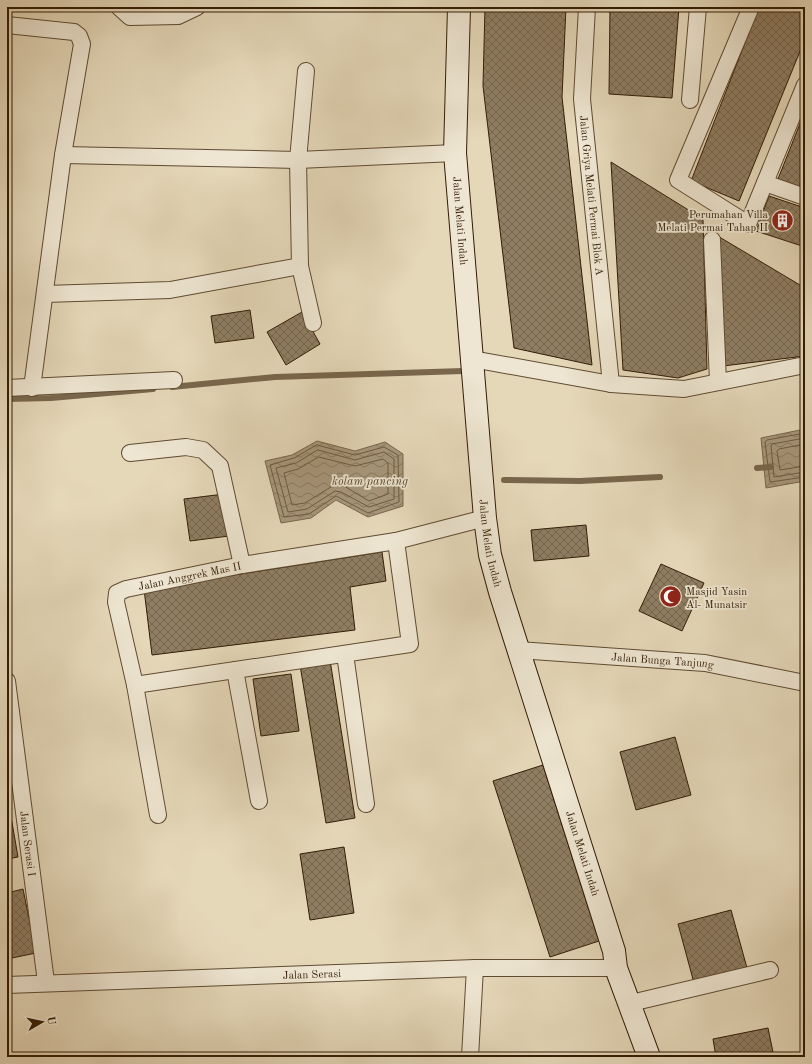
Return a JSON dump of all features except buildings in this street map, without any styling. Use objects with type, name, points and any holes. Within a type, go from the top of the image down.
[{"type":"main road","name":"Jalan Melati Indah","points":[[459,7],[455,153],[485,518],[490,555],[518,650],[614,952],[616,968],[630,1002],[649,1057]]},
{"type":"street","points":[[119,7],[130,17],[178,16],[196,7]]},
{"type":"street","name":"Jalan Griya Melati Permai Blok A","points":[[587,7],[582,99],[611,384]]},
{"type":"street","points":[[690,100],[698,7]]},
{"type":"street","points":[[751,7],[678,180],[748,224],[805,85]]},
{"type":"street","points":[[7,25],[74,32],[81,40],[82,44],[63,155],[32,388]]},
{"type":"street","points":[[306,71],[298,160],[300,266],[313,323]]},
{"type":"street","points":[[63,155],[298,160],[455,153]]},
{"type":"street","points":[[765,183],[805,197]]},
{"type":"street","points":[[712,240],[718,382]]},
{"type":"street","points":[[45,294],[170,290],[300,266]]},
{"type":"street","points":[[472,359],[611,384],[684,389],[805,366]]},
{"type":"street","points":[[7,388],[174,380]]},
{"type":"street","points":[[130,453],[186,447],[203,450],[220,466],[242,564]]},
{"type":"street","name":"Jalan Anggrek Mas II","points":[[158,815],[135,685],[116,602],[117,593],[126,589],[242,564],[396,542],[485,518]]},
{"type":"street","points":[[135,685],[410,644],[396,542]]},
{"type":"street","name":"Jalan Bunga Tanjung","points":[[518,650],[705,663],[805,683]]},
{"type":"street","points":[[345,654],[366,804]]},
{"type":"street","points":[[235,670],[259,801]]},
{"type":"street","name":"Jalan Serasi I","points":[[7,681],[46,982]]},
{"type":"street","points":[[470,1057],[475,968]]},
{"type":"street","name":"Jalan Serasi","points":[[7,984],[475,968],[616,968]]},
{"type":"street","points":[[630,1002],[770,970]]},
{"type":"water","points":[[805,429],[805,481],[766,488],[761,438]]},
{"type":"water","name":"kolam pancing","points":[[317,441],[355,451],[385,442],[403,454],[403,506],[368,517],[336,500],[311,518],[281,523],[265,461],[292,455]]},
{"type":"waterway","points":[[172,387],[275,377],[463,371]]},
{"type":"waterway","points":[[7,399],[51,398],[153,389]]},
{"type":"waterway","points":[[757,468],[771,467]]},
{"type":"waterway","points":[[504,480],[580,481],[660,477]]},
{"type":"place","name":"Perumahan Villa Melati Permai Tahap II","points":[[783,220]]},
{"type":"place","name":"Masjid Yasin Al- Munatsir","points":[[671,597]]}]
